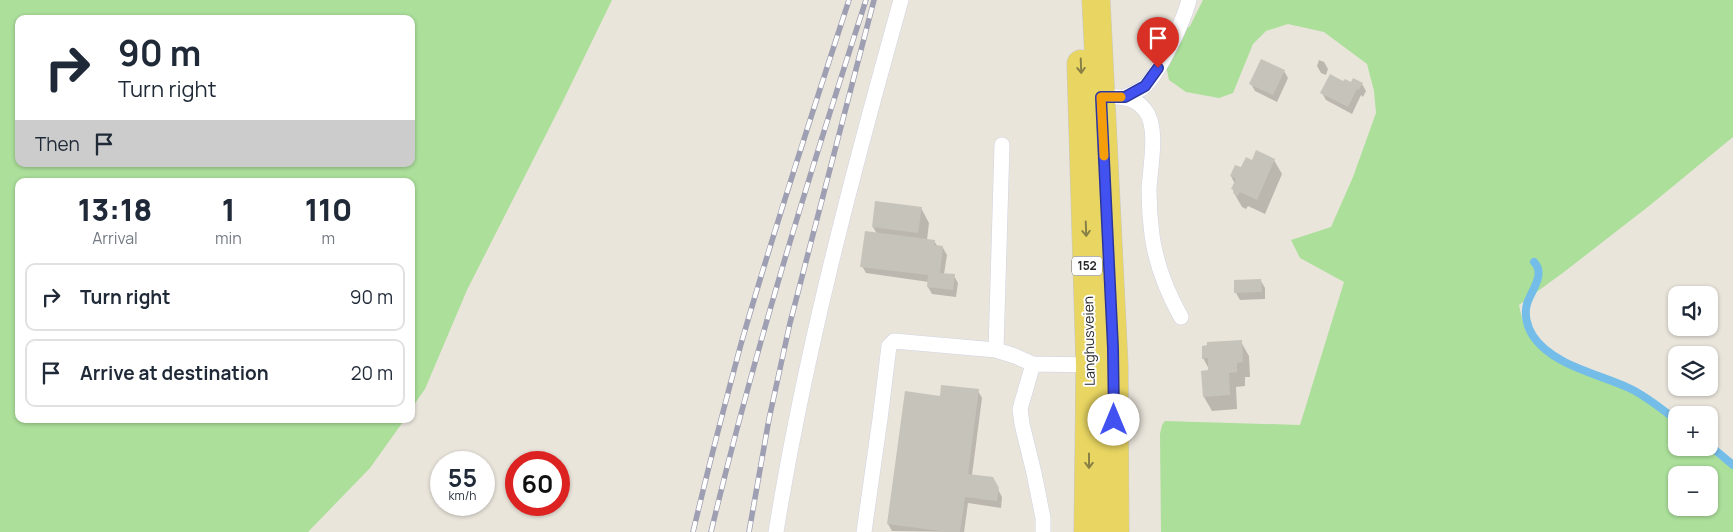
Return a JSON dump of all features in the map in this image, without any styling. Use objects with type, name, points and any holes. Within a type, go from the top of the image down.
[{"type":"main road","name":"Langhusveien","points":[[1079,0],[1103,97]]},
{"type":"main road","name":"Langhusveien","points":[[1088,532],[1102,365],[1103,97],[1096,0]]},
{"type":"main road","name":"Langhusveien","points":[[1102,365],[1115,532]]},
{"type":"lane","points":[[776,532],[788,456],[835,244],[901,0]]},
{"type":"lane","points":[[1103,97],[1145,86],[1158,68],[1176,35],[1189,0]]},
{"type":"lane","points":[[1103,97],[1145,110],[1151,122],[1152,155],[1149,191],[1152,236],[1163,278],[1181,317]]},
{"type":"lane","points":[[996,350],[1002,144]]},
{"type":"lane","points":[[864,532],[889,346],[894,341],[996,350],[1033,364],[1102,365]]},
{"type":"lane","points":[[1033,364],[1020,409],[1043,518],[1043,532]]},
{"type":"green space","points":[[0,0],[612,0],[467,290],[425,389],[415,403],[415,178],[15,178],[15,423],[402,423],[370,468],[308,532],[0,532]]},
{"type":"green space","points":[[1203,0],[1733,0],[1733,137],[1649,206],[1519,305],[1523,323],[1528,334],[1536,345],[1547,354],[1572,368],[1633,392],[1668,418],[1668,456],[1716,456],[1733,469],[1733,532],[1161,532],[1160,434],[1165,421],[1300,425],[1344,282],[1300,258],[1291,240],[1331,227],[1353,177],[1376,113],[1374,91],[1367,64],[1324,32],[1288,24],[1266,31],[1253,44],[1233,93],[1219,98],[1186,92],[1169,80],[1162,46],[1190,26]]},
{"type":"building","points":[[1261,59],[1285,70],[1273,95],[1249,84]]},
{"type":"building","points":[[1330,74],[1343,81],[1345,79],[1351,82],[1353,78],[1363,83],[1359,90],[1357,89],[1348,107],[1320,93]]},
{"type":"building","points":[[1256,150],[1275,159],[1257,200],[1240,192],[1238,196],[1233,193],[1234,190],[1231,189],[1236,179],[1230,176],[1235,165],[1241,167],[1246,157],[1252,160]]},
{"type":"building","points":[[875,201],[922,207],[918,233],[872,227]]},
{"type":"building","points":[[865,231],[935,240],[934,245],[943,246],[940,273],[955,274],[953,290],[927,287],[928,275],[860,267]]},
{"type":"building","points":[[1261,279],[1262,292],[1234,293],[1234,280]]},
{"type":"building","points":[[1242,340],[1243,362],[1237,363],[1237,372],[1229,373],[1230,395],[1203,397],[1201,371],[1208,370],[1208,358],[1202,359],[1202,346],[1207,345],[1207,342]]},
{"type":"building","points":[[941,385],[979,389],[968,474],[993,477],[999,488],[997,501],[965,497],[960,532],[887,524],[905,391],[940,396]]},
{"type":"waterway","points":[[1534,262],[1539,272],[1527,304],[1526,316],[1531,332],[1541,346],[1564,362],[1635,391],[1668,414]]},
{"type":"waterway","points":[[1718,452],[1733,465]]},
{"type":"railway","points":[[693,532],[741,344],[849,0]]},
{"type":"railway","points":[[711,532],[745,398],[783,264],[866,0]]},
{"type":"railway","points":[[749,532],[769,419],[790,323],[874,0]]},
{"type":"slow traffic","points":[[1104,156],[1101,97],[1121,97]]},
{"type":"route","points":[[1114,420],[1114,365],[1101,97],[1125,97],[1145,86],[1158,68]]}]
